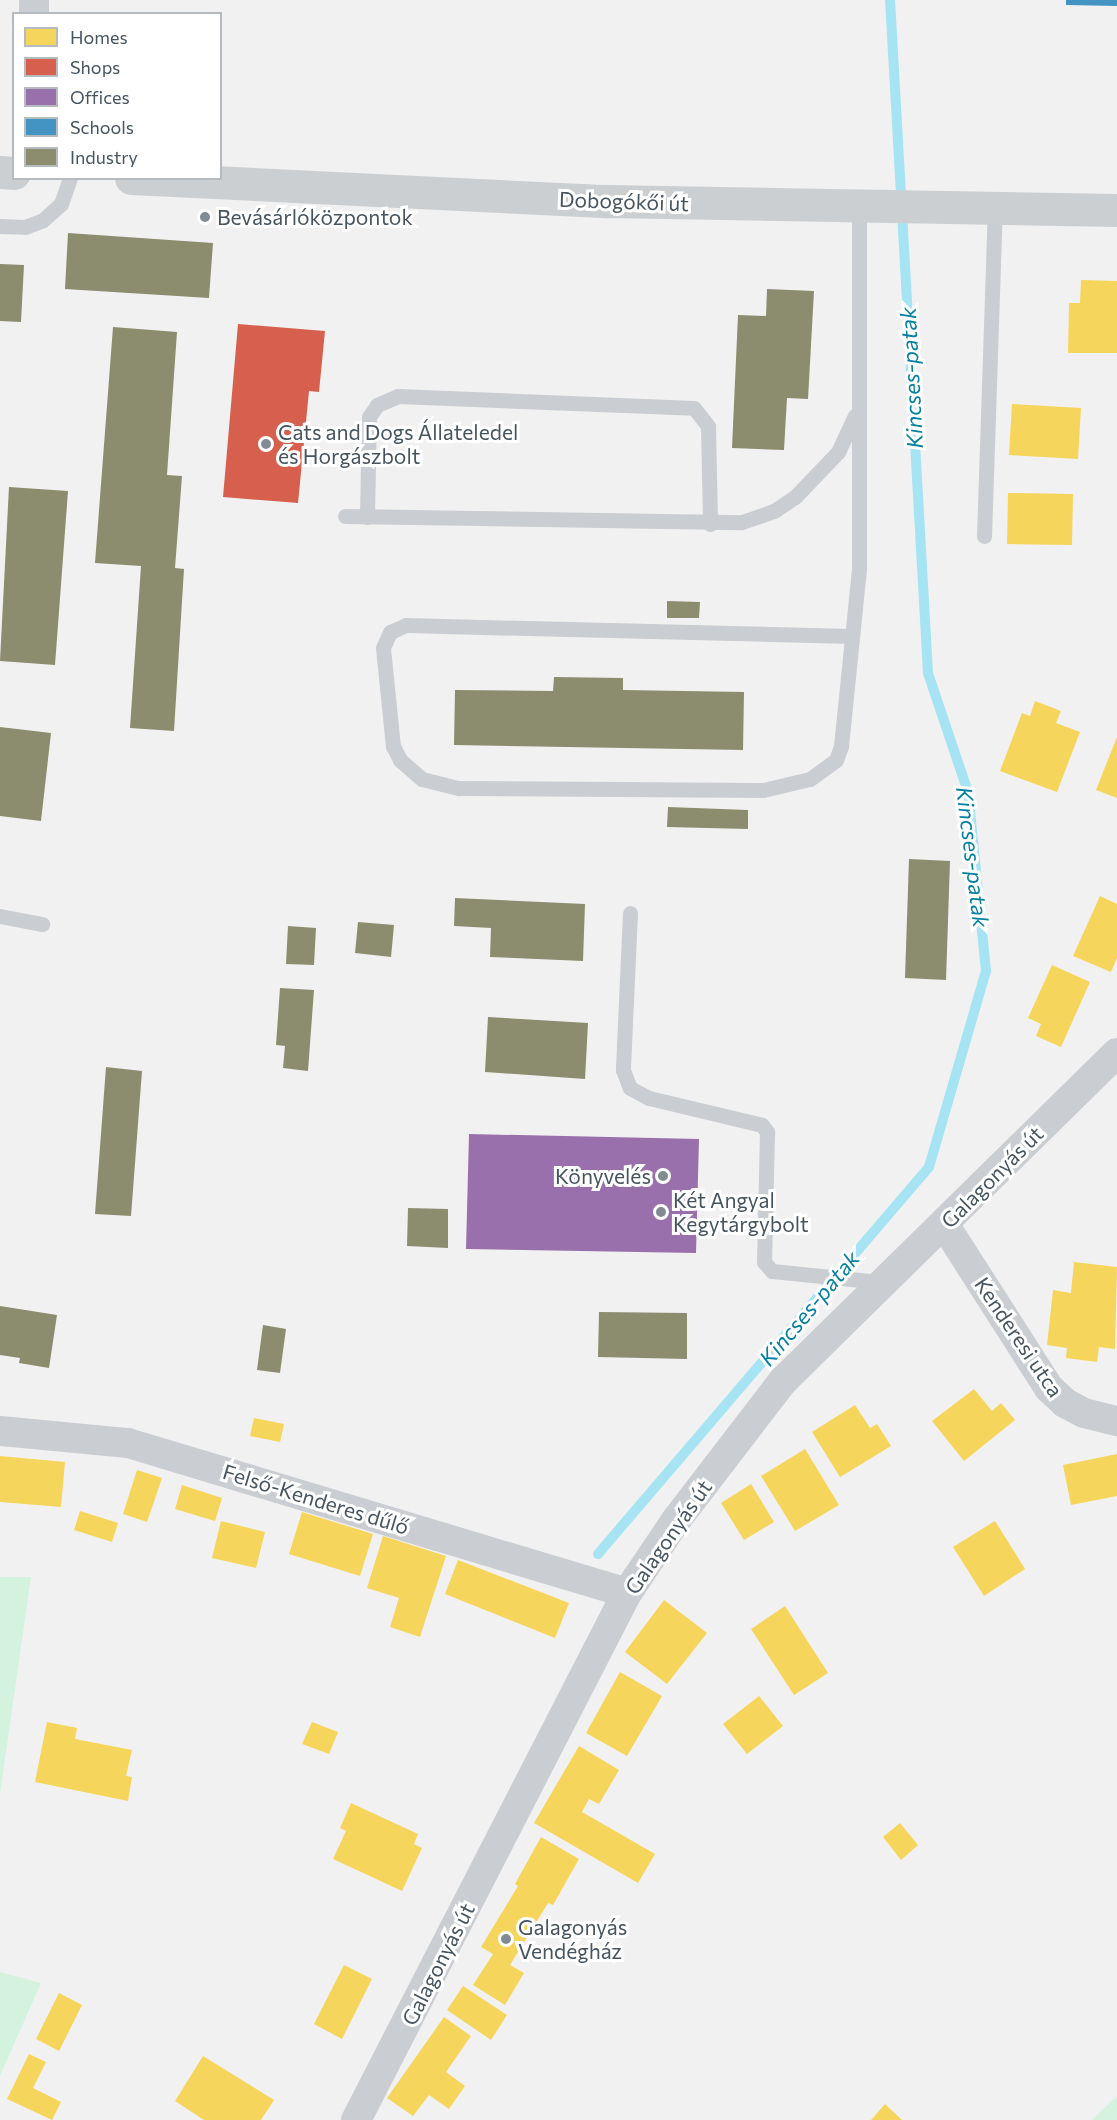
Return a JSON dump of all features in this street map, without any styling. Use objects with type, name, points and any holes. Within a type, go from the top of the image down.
[{"type":"main road","name":"Dobogókői út","points":[[172,180],[607,201],[1117,210]]},
{"type":"street","name":"Galagonyás út","points":[[356,2120],[457,1931],[627,1593],[677,1519],[783,1381],[881,1282],[944,1224],[1117,1053]]},
{"type":"street","name":"Kenderesi utca","points":[[944,1224],[1049,1388],[1065,1403],[1084,1413],[1117,1421]]},
{"type":"street","name":"Felső-Kenderes dűlő","points":[[0,1431],[129,1443],[627,1593]]},
{"type":"lane","points":[[0,226],[25,227],[43,220],[61,204],[69,180]]},
{"type":"lane","points":[[852,636],[406,625],[390,632],[383,648],[393,746],[400,760],[422,779],[459,788],[763,790],[795,784],[836,760],[852,636],[859,568],[859,205]]},
{"type":"lane","points":[[984,536],[995,207]]},
{"type":"lane","points":[[367,517],[369,417],[377,405],[398,396],[694,408],[702,413],[708,426],[710,524]]},
{"type":"lane","points":[[345,516],[710,524],[759,517],[795,497],[838,452],[858,410]]},
{"type":"lane","points":[[630,913],[623,1070],[630,1088],[649,1098],[762,1125],[767,1132],[764,1262],[772,1271],[881,1282]]},
{"type":"lane","points":[[0,916],[42,924]]},
{"type":"green space","points":[[0,1577],[31,1577],[0,1794]]},
{"type":"green space","points":[[0,1972],[41,1983],[0,2076]]},
{"type":"green space","points":[[1117,2096],[1117,2120],[1092,2120]]},
{"type":"building: Homes","points":[[1081,280],[1117,281],[1117,353],[1068,353],[1069,303],[1080,303]]},
{"type":"building: Homes","points":[[1012,404],[1081,408],[1078,459],[1009,455]]},
{"type":"building: Homes","points":[[1008,493],[1073,494],[1072,545],[1007,544]]},
{"type":"building: Homes","points":[[1035,701],[1061,711],[1056,723],[1080,732],[1057,792],[1000,771],[1022,713],[1030,716]]},
{"type":"building: Homes","points":[[1117,737],[1117,798],[1096,790]]},
{"type":"building: Homes","points":[[1100,896],[1117,904],[1117,958],[1111,972],[1073,956]]},
{"type":"building: Homes","points":[[1052,965],[1090,982],[1061,1047],[1036,1036],[1041,1024],[1028,1018]]},
{"type":"building: Homes","points":[[1074,1262],[1117,1267],[1115,1349],[1099,1347],[1097,1362],[1066,1358],[1067,1348],[1047,1345],[1053,1290],[1071,1293]]},
{"type":"building: Homes","points":[[974,1389],[992,1411],[1001,1403],[1015,1420],[964,1461],[932,1421]]},
{"type":"building: Homes","points":[[855,1405],[870,1428],[877,1424],[891,1446],[840,1477],[812,1432]]},
{"type":"building: Homes","points":[[254,1418],[284,1424],[280,1442],[250,1436]]},
{"type":"building: Homes","points":[[805,1449],[839,1505],[795,1531],[761,1476]]},
{"type":"building: Homes","points":[[1117,1454],[1117,1496],[1071,1505],[1063,1465]]},
{"type":"building: Homes","points":[[0,1456],[65,1462],[61,1507],[0,1502]]},
{"type":"building: Homes","points":[[137,1470],[162,1478],[147,1522],[123,1514]]},
{"type":"building: Homes","points":[[751,1484],[774,1522],[744,1540],[721,1503]]},
{"type":"building: Homes","points":[[182,1485],[222,1498],[215,1521],[175,1509]]},
{"type":"building: Homes","points":[[80,1511],[118,1523],[112,1542],[74,1530]]},
{"type":"building: Homes","points":[[302,1512],[373,1534],[360,1576],[289,1554]]},
{"type":"building: Homes","points":[[221,1521],[265,1532],[256,1568],[212,1558]]},
{"type":"building: Homes","points":[[995,1521],[1025,1569],[984,1596],[953,1547]]},
{"type":"building: Homes","points":[[383,1536],[446,1556],[420,1637],[390,1627],[399,1598],[367,1588]]},
{"type":"building: Homes","points":[[458,1560],[569,1603],[555,1638],[445,1594]]},
{"type":"building: Homes","points":[[664,1600],[707,1633],[667,1684],[625,1652]]},
{"type":"building: Homes","points":[[785,1606],[828,1673],[794,1695],[751,1629]]},
{"type":"building: Homes","points":[[620,1672],[662,1696],[627,1756],[586,1733]]},
{"type":"building: Homes","points":[[759,1696],[783,1726],[747,1754],[723,1724]]},
{"type":"building: Homes","points":[[47,1722],[77,1728],[75,1739],[132,1750],[126,1776],[132,1777],[128,1801],[35,1782]]},
{"type":"building: Homes","points":[[312,1722],[338,1732],[329,1754],[302,1744]]},
{"type":"building: Homes","points":[[579,1746],[619,1770],[599,1804],[589,1799],[582,1812],[655,1854],[638,1883],[534,1823]]},
{"type":"building: Homes","points":[[351,1803],[418,1834],[414,1844],[422,1848],[402,1891],[333,1859],[346,1831],[340,1828]]},
{"type":"building: Homes","points":[[900,1823],[918,1845],[901,1860],[883,1837]]},
{"type":"building: Homes","points":[[541,1837],[579,1859],[553,1905],[548,1903],[510,1965],[524,1973],[505,2005],[473,1985],[493,1954],[481,1947],[518,1886],[515,1884]]},
{"type":"building: Homes","points":[[344,1965],[372,1979],[342,2039],[314,2024]]},
{"type":"building: Homes","points":[[463,1986],[507,2015],[491,2040],[447,2010]]},
{"type":"building: Homes","points":[[59,1993],[82,2005],[59,2051],[36,2039]]},
{"type":"building: Homes","points":[[444,2017],[471,2036],[446,2072],[465,2086],[449,2109],[429,2095],[413,2116],[387,2098]]},
{"type":"building: Homes","points":[[29,2054],[46,2062],[33,2088],[61,2102],[52,2120],[7,2099]]},
{"type":"building: Homes","points":[[203,2056],[274,2100],[261,2120],[204,2120],[175,2101]]},
{"type":"building: Homes","points":[[885,2104],[902,2120],[871,2120]]},
{"type":"building: Shops","name":"Cats and Dogs Állateledel és Horgászbolt","points":[[238,324],[325,331],[319,392],[309,391],[298,503],[223,497]]},
{"type":"building: Offices","points":[[469,1134],[699,1139],[696,1253],[466,1249]]},
{"type":"building: Schools","points":[[1066,0],[1117,0],[1117,6],[1066,5]]},
{"type":"building: Industry","points":[[68,233],[213,243],[209,298],[65,289]]},
{"type":"building: Industry","points":[[0,264],[24,265],[21,322],[0,321]]},
{"type":"building: Industry","points":[[767,289],[814,291],[808,399],[787,398],[784,450],[732,448],[738,315],[766,316]]},
{"type":"building: Industry","points":[[113,327],[177,332],[167,475],[182,476],[175,568],[184,569],[174,731],[130,728],[141,566],[95,563]]},
{"type":"building: Industry","points":[[9,487],[68,491],[55,665],[0,661]]},
{"type":"building: Industry","points":[[667,601],[700,602],[699,618],[667,618]]},
{"type":"building: Industry","points":[[554,677],[623,678],[623,690],[744,692],[743,750],[454,745],[455,690],[553,691]]},
{"type":"building: Industry","points":[[0,727],[51,733],[41,821],[0,816]]},
{"type":"building: Industry","points":[[668,807],[748,810],[748,829],[667,827]]},
{"type":"building: Industry","points":[[909,859],[950,861],[946,980],[905,978]]},
{"type":"building: Industry","points":[[455,898],[585,904],[583,961],[490,957],[491,928],[454,926]]},
{"type":"building: Industry","points":[[358,922],[394,925],[391,957],[355,953]]},
{"type":"building: Industry","points":[[288,926],[316,928],[314,965],[286,964]]},
{"type":"building: Industry","points":[[280,988],[314,990],[308,1071],[283,1068],[285,1046],[276,1045]]},
{"type":"building: Industry","points":[[488,1017],[588,1023],[585,1079],[485,1072]]},
{"type":"building: Industry","points":[[106,1067],[142,1071],[131,1216],[95,1214]]},
{"type":"building: Industry","points":[[408,1208],[448,1209],[448,1248],[407,1246]]},
{"type":"building: Industry","points":[[0,1306],[57,1315],[49,1368],[19,1363],[20,1358],[0,1355]]},
{"type":"building: Industry","points":[[599,1312],[687,1313],[687,1359],[598,1357]]},
{"type":"building: Industry","points":[[263,1325],[286,1329],[280,1373],[257,1370]]},
{"type":"waterway","name":"Kincses-patak","points":[[598,1554],[929,1167],[986,971],[968,792],[928,673],[890,0]]},
{"type":"place","name":"Bevásárlóközpontok","points":[[205,217]]},
{"type":"place","name":"Cats and Dogs Állateledel és Horgászbolt","points":[[266,444]]},
{"type":"place","name":"Könyvelés","points":[[663,1176]]},
{"type":"place","name":"Két Angyal Kegytárgybolt","points":[[661,1212]]},
{"type":"place","name":"Galagonyás Vendégház","points":[[506,1939]]}]
